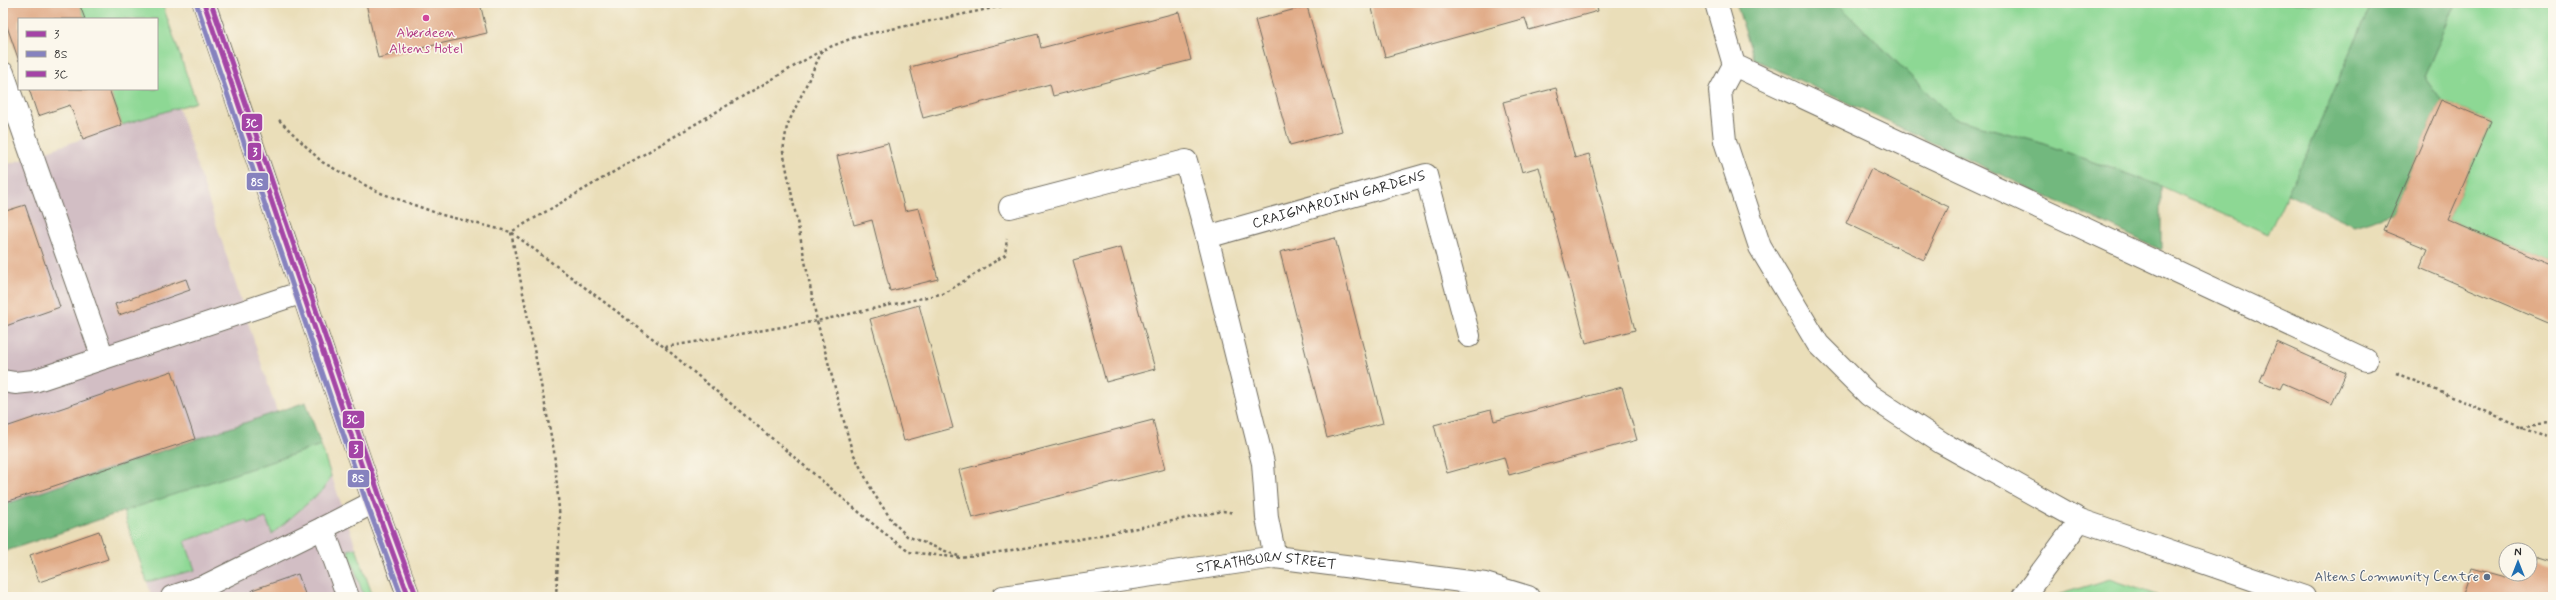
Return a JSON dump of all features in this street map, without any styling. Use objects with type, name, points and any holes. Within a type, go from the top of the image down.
[{"type":"street","points":[[204,3],[374,502],[409,597]]},
{"type":"street","points":[[1716,3],[1734,65],[1720,91],[1725,141],[1760,247],[1818,344],[1869,395],[1942,444],[2080,520],[2304,597]]},
{"type":"street","points":[[1734,65],[2366,360]]},
{"type":"street","points":[[3,73],[102,358]]},
{"type":"street","points":[[1010,207],[1186,161],[1207,237],[1263,463],[1267,518],[1275,557]]},
{"type":"street","name":"CRAIGMAROINN GARDENS","points":[[1207,237],[1426,175],[1469,336]]},
{"type":"street","points":[[3,381],[15,383],[34,381],[303,292]]},
{"type":"street","points":[[172,597],[205,586],[374,502]]},
{"type":"street","points":[[2023,597],[2080,520]]},
{"type":"street","points":[[323,528],[348,597]]},
{"type":"street","name":"STRATHBURN STREET","points":[[1003,597],[1275,557],[1485,584],[1528,597]]},
{"type":"path","points":[[511,232],[822,50],[858,36],[1017,3]]},
{"type":"path","points":[[822,50],[802,90],[788,126],[783,151],[817,321],[852,451],[874,494],[892,522],[907,536],[962,558]]},
{"type":"path","points":[[273,114],[322,162],[378,192],[442,215],[511,232],[664,347],[878,529],[909,552],[962,558],[1086,538],[1223,511],[1267,518]]},
{"type":"path","points":[[664,347],[817,321],[945,293],[1005,255],[1010,207]]},
{"type":"path","points":[[511,232],[554,451],[560,522],[556,597]]},
{"type":"path","points":[[2366,360],[2553,440]]},
{"type":"path","points":[[2520,426],[2553,424]]},
{"type":"shaded area","points":[[178,106],[277,412],[3,505],[3,166]]},
{"type":"shaded area","points":[[321,445],[373,597],[152,597],[123,511]]},
{"type":"green space","points":[[79,3],[162,3],[196,102],[122,125],[109,90],[158,90],[158,18],[85,18]]},
{"type":"green space","points":[[1736,3],[1837,3],[1953,118],[2038,142],[2161,186],[2161,250],[1754,59]]},
{"type":"green space","points":[[1837,3],[2372,3],[2308,151],[2268,234],[2161,186],[2038,142],[1953,118]]},
{"type":"green space","points":[[2372,3],[2456,3],[2424,77],[2441,100],[2392,213],[2354,225],[2287,194],[2308,151]]},
{"type":"green space","points":[[2456,3],[2553,3],[2553,265],[2448,220],[2491,121],[2441,100],[2424,77]]},
{"type":"green space","points":[[306,402],[321,445],[3,552],[3,505]]},
{"type":"green space","points":[[321,445],[331,476],[324,489],[272,534],[266,518],[249,524],[247,520],[185,541],[195,570],[147,582],[123,511]]},
{"type":"green space","points":[[356,548],[373,597],[364,597],[348,550]]},
{"type":"green space","points":[[2110,579],[2162,597],[2054,597],[2054,596]]},
{"type":"building","points":[[3,3],[79,3],[85,18],[18,18],[18,58],[3,15]]},
{"type":"building","name":"Aberdeen Altens Hotel","points":[[366,3],[480,3],[487,33],[378,58]]},
{"type":"building","points":[[1378,3],[1596,3],[1598,11],[1529,30],[1525,18],[1385,57],[1371,5]]},
{"type":"building","points":[[1307,6],[1342,131],[1290,145],[1255,20]]},
{"type":"building","points":[[1179,12],[1191,60],[1053,96],[1050,84],[923,118],[910,67],[1038,34],[1041,48]]},
{"type":"building","points":[[1556,88],[1575,158],[1589,154],[1635,330],[1586,343],[1539,167],[1522,172],[1503,102]]},
{"type":"building","points":[[29,90],[109,90],[122,125],[83,139],[70,105],[38,116]]},
{"type":"building","points":[[2441,100],[2491,121],[2448,220],[2553,265],[2553,325],[2420,268],[2428,249],[2384,231]]},
{"type":"building","points":[[888,143],[905,211],[919,208],[938,279],[890,291],[872,220],[854,225],[837,156]]},
{"type":"building","points":[[1871,169],[1949,207],[1924,260],[1846,223]]},
{"type":"building","points":[[3,204],[6,211],[25,205],[60,307],[3,327]]},
{"type":"building","points":[[1335,238],[1383,423],[1327,438],[1280,252]]},
{"type":"building","points":[[1121,247],[1155,369],[1106,382],[1073,260]]},
{"type":"building","points":[[186,279],[190,290],[119,315],[115,304]]},
{"type":"building","points":[[919,305],[953,428],[904,441],[870,319]]},
{"type":"building","points":[[2277,342],[2346,373],[2332,404],[2283,383],[2280,389],[2260,381]]},
{"type":"building","points":[[172,371],[195,439],[3,503],[3,428]]},
{"type":"building","points":[[1622,387],[1637,440],[1509,475],[1504,457],[1447,473],[1434,425],[1491,410],[1494,421]]},
{"type":"building","points":[[1153,420],[1165,469],[972,518],[959,470]]},
{"type":"building","points":[[99,531],[108,559],[39,582],[30,555]]},
{"type":"building","name":"Altens Community Centre","points":[[2538,557],[2553,562],[2553,597],[2462,597],[2472,568],[2498,575],[2498,582],[2538,582]]},
{"type":"building","points":[[298,574],[306,597],[255,597],[252,590]]},
{"type":"transit line","name":"3","points":[[204,3],[374,502],[409,597]]},
{"type":"transit line","name":"3C","points":[[211,3],[381,500],[416,595]]},
{"type":"transit line","name":"8S","points":[[197,5],[367,504],[402,597]]},
{"type":"place","name":"Aberdeen Altens Hotel","points":[[426,18]]},
{"type":"place","name":"Altens Community Centre","points":[[2487,577]]}]
